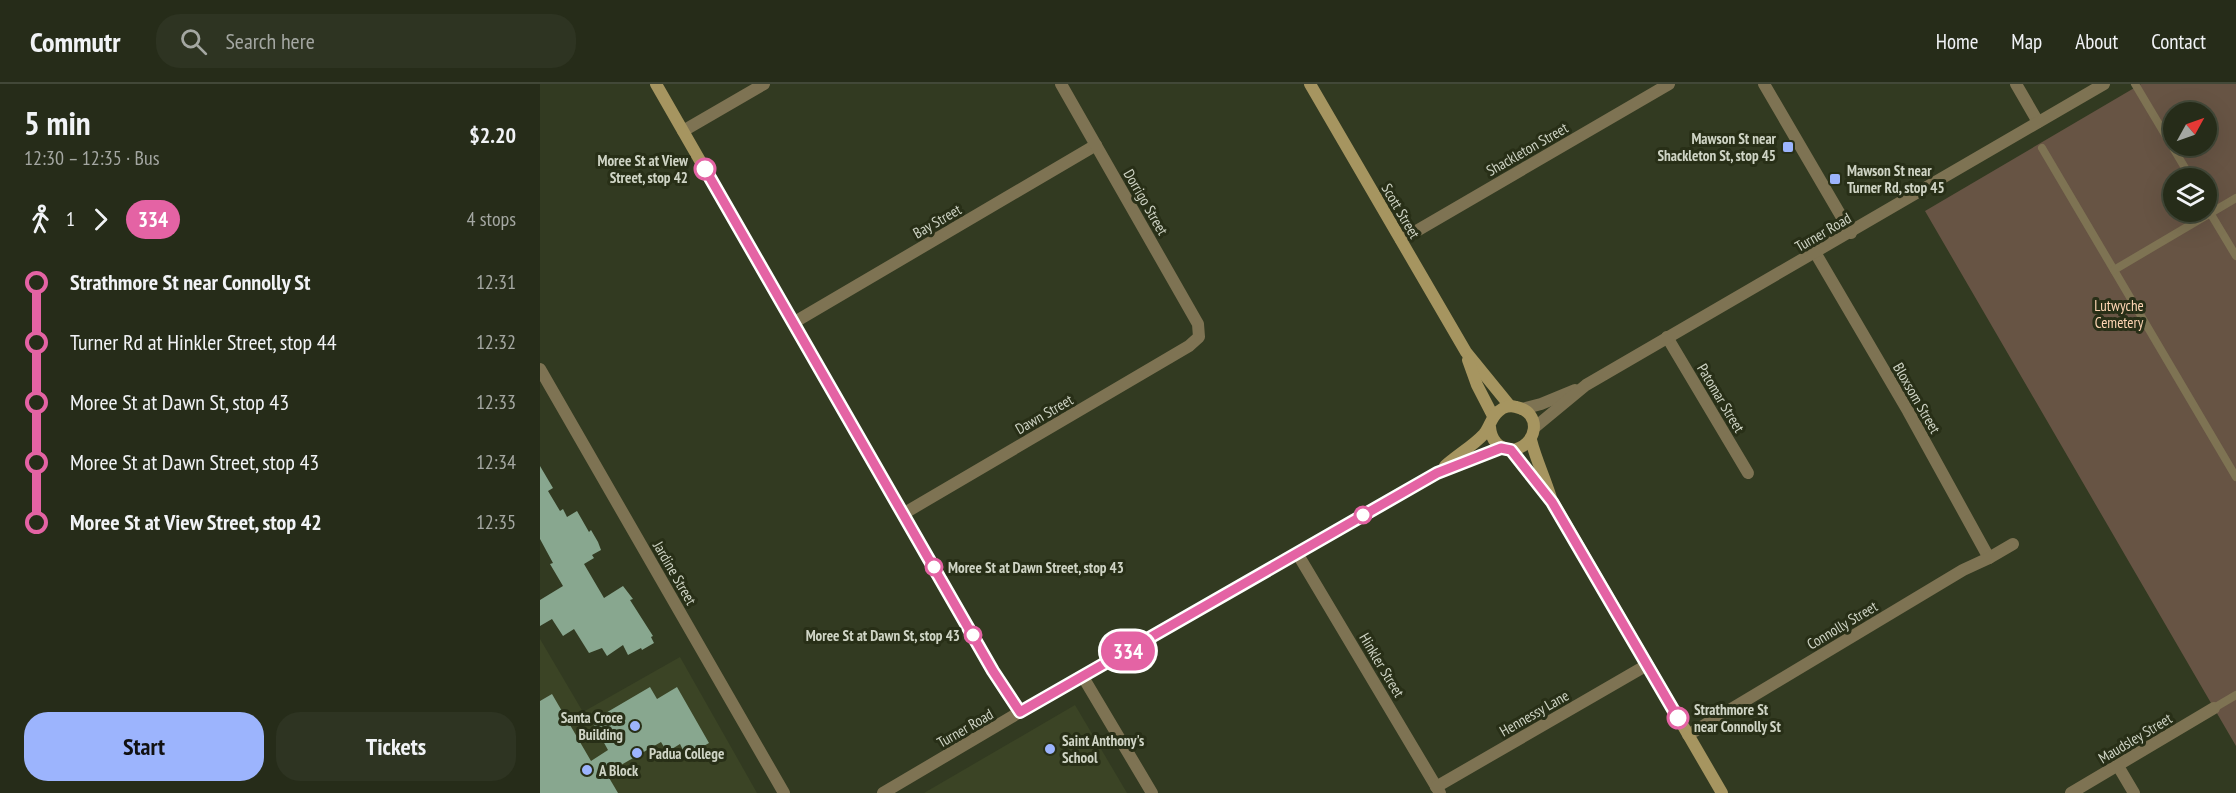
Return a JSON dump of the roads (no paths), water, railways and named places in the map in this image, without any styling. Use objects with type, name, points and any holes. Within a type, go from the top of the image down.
[{"type":"street","points":[[656,84],[993,671],[1020,712]]},
{"type":"street","points":[[683,131],[764,84]]},
{"type":"street","name":"Dorrigo Street","points":[[1061,84],[1198,324],[1199,337]]},
{"type":"street","name":"Scott Street","points":[[1310,84],[1466,352],[1491,422]]},
{"type":"street","name":"Shackleton Street","points":[[1401,240],[1669,84]]},
{"type":"street","points":[[1764,84],[1851,233]]},
{"type":"street","points":[[2016,84],[2038,122]]},
{"type":"street","name":"Turner Road","points":[[883,793],[1437,473],[1475,442],[1497,411],[1541,405],[1586,385],[1816,254],[2104,84]]},
{"type":"street","name":"Bay Street","points":[[793,323],[1096,145]]},
{"type":"street","name":"Bloxsom Street","points":[[1816,254],[1908,411],[1989,558]]},
{"type":"street","name":"Dawn Street","points":[[903,514],[1189,346],[1199,337]]},
{"type":"street","name":"Patomar Street","points":[[1667,338],[1748,473]]},
{"type":"street","name":"Scott Street","points":[[1466,352],[1516,407]]},
{"type":"street","name":"Jardine Street","points":[[540,369],[784,793]]},
{"type":"street","name":"Turner Road","points":[[1437,473],[1506,449],[1519,449],[1532,434],[1586,385]]},
{"type":"street","points":[[1516,407],[1531,417],[1535,457],[1544,474],[1552,502]]},
{"type":"street","points":[[1491,422],[1493,439],[1506,449],[1552,502],[1722,793]]},
{"type":"street","name":"Connolly Street","points":[[1688,735],[1964,570],[2013,544]]},
{"type":"street","name":"Hinkler Street","points":[[1297,553],[1438,790]]},
{"type":"street","name":"Hennessy Lane","points":[[1438,790],[1647,665]]},
{"type":"street","points":[[1083,677],[1152,793]]},
{"type":"street","name":"Maudsley Street","points":[[2072,793],[2214,708]]},
{"type":"street","points":[[2118,766],[2134,793]]},
{"type":"lane","points":[[2135,84],[2185,168]]},
{"type":"lane","points":[[2042,148],[2236,477]]},
{"type":"lane","points":[[2217,206],[2236,198]]},
{"type":"lane","points":[[2114,270],[2189,222]]},
{"type":"lane","points":[[2216,222],[2236,256]]},
{"type":"lane","points":[[2214,708],[2236,695]]},
{"type":"place","name":"Mawson St near Shackleton St, stop 45","points":[[1788,147]]},
{"type":"place","name":"Moree St at View Street, stop 42","points":[[705,169]]},
{"type":"place","name":"Mawson St near Turner Rd, stop 45","points":[[1835,179]]},
{"type":"place","name":"Moree St at Dawn Street, stop 43","points":[[934,567]]},
{"type":"place","name":"Moree St at Dawn St, stop 43","points":[[973,635]]},
{"type":"place","name":"Strathmore St near Connolly St","points":[[1678,718]]},
{"type":"place","name":"Santa Croce Building","points":[[635,726]]},
{"type":"place","name":"Saint Anthony's School","points":[[1050,749]]},
{"type":"place","name":"Padua College","points":[[637,753]]},
{"type":"place","name":"A Block","points":[[587,770]]},
{"type":"park label","name":"Lutwyche Cemetery","points":[[2119,314]]}]
